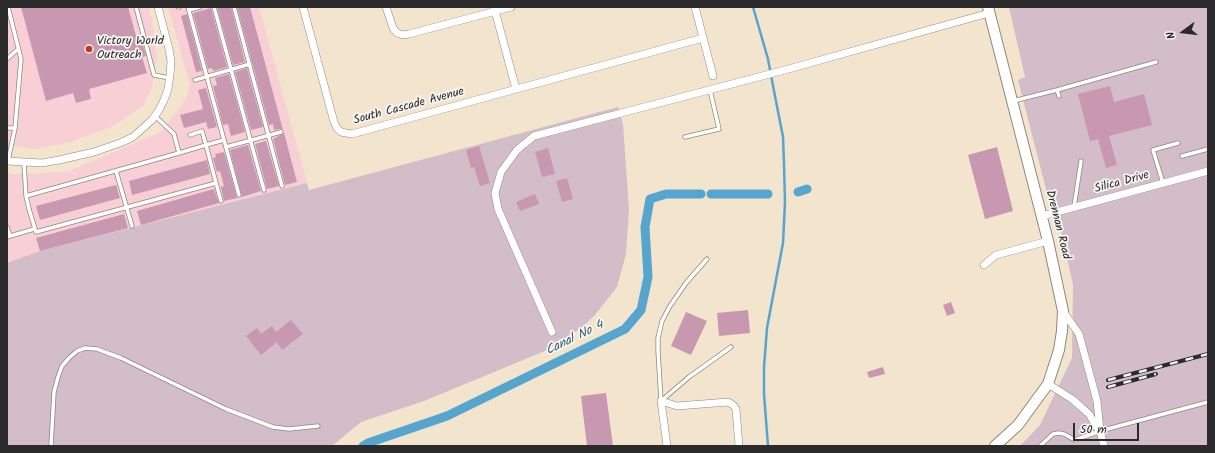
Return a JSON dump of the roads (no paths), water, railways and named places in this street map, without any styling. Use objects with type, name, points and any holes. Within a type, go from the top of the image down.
[{"type":"main road","name":"Drennan Road","points":[[988,10],[1042,216],[1063,311]]},
{"type":"main road","points":[[995,446],[1018,425],[1048,384],[1059,350],[1063,311]]},
{"type":"street","points":[[7,161],[42,163],[94,152],[133,137],[156,116],[168,90],[171,61],[158,7]]},
{"type":"street","name":"South Cascade Avenue","points":[[303,7],[334,122],[341,132],[352,134],[703,38]]},
{"type":"street","points":[[386,7],[393,28],[397,33],[403,35],[494,9],[511,7]]},
{"type":"street","points":[[694,7],[713,76]]},
{"type":"street","points":[[494,9],[516,89]]},
{"type":"street","points":[[552,332],[498,209],[495,193],[501,172],[517,150],[534,136],[756,78],[988,10]]},
{"type":"street","name":"Silica Drive","points":[[1042,216],[1208,171]]},
{"type":"street","points":[[984,265],[996,255],[1048,241]]},
{"type":"street","name":"Drennan Road","points":[[1063,311],[1079,334],[1097,401],[1100,431],[1104,446]]},
{"type":"street","points":[[1048,384],[1072,399],[1089,414],[1100,431]]},
{"type":"street","points":[[667,446],[661,401],[677,406],[728,402],[733,405],[736,410],[740,446]]},
{"type":"lane","points":[[7,161],[15,128],[21,59],[8,7]]},
{"type":"lane","points":[[136,7],[154,75],[170,78]]},
{"type":"lane","points":[[200,7],[189,9],[239,195]]},
{"type":"lane","points":[[214,7],[264,190]]},
{"type":"lane","points":[[234,7],[282,186]]},
{"type":"lane","points":[[7,59],[18,49]]},
{"type":"lane","points":[[1012,101],[1156,62]]},
{"type":"lane","points":[[195,80],[250,64]]},
{"type":"lane","points":[[685,137],[719,129],[710,90]]},
{"type":"lane","points":[[1057,90],[1059,96]]},
{"type":"lane","points":[[156,116],[174,134],[179,153]]},
{"type":"lane","points":[[7,128],[15,128]]},
{"type":"lane","points":[[190,135],[202,131],[221,201]]},
{"type":"lane","points":[[226,148],[281,132]]},
{"type":"lane","points":[[26,196],[224,140]]},
{"type":"lane","points":[[1163,183],[1153,150],[1178,143]]},
{"type":"lane","points":[[1182,156],[1208,149]]},
{"type":"lane","points":[[1074,207],[1081,161]]},
{"type":"lane","points":[[24,163],[26,196],[36,232],[216,183]]},
{"type":"lane","points":[[116,171],[132,226]]},
{"type":"lane","points":[[7,227],[8,237],[34,228]]},
{"type":"lane","points":[[661,401],[658,338],[662,322],[670,306],[686,283],[707,259]]},
{"type":"lane","points":[[661,401],[689,377],[730,347]]},
{"type":"lane","points":[[51,446],[54,392],[58,377],[62,366],[69,358],[77,351],[85,348],[97,349],[121,358],[226,409],[273,427],[289,429],[318,426]]},
{"type":"lane","points":[[1075,440],[1100,431],[1208,402]]},
{"type":"lane","points":[[1040,446],[1053,434],[1059,433],[1075,440],[1077,446]]},
{"type":"waterway","points":[[753,7],[768,59],[783,137],[784,164],[785,202],[783,243],[767,328],[764,367],[764,394],[768,446]]},
{"type":"waterway","name":"Canal No 4","points":[[798,192],[807,189]]},
{"type":"waterway","name":"Canal No 4","points":[[363,446],[447,416],[625,329],[641,310],[648,277],[645,227],[650,199],[666,194],[701,194]]},
{"type":"waterway","name":"Canal No 4","points":[[711,194],[768,194]]},
{"type":"railway","points":[[1108,380],[1208,354]]},
{"type":"railway","points":[[1108,387],[1156,374]]},
{"type":"place","name":"Victory World Outreach","points":[[89,49]]}]
